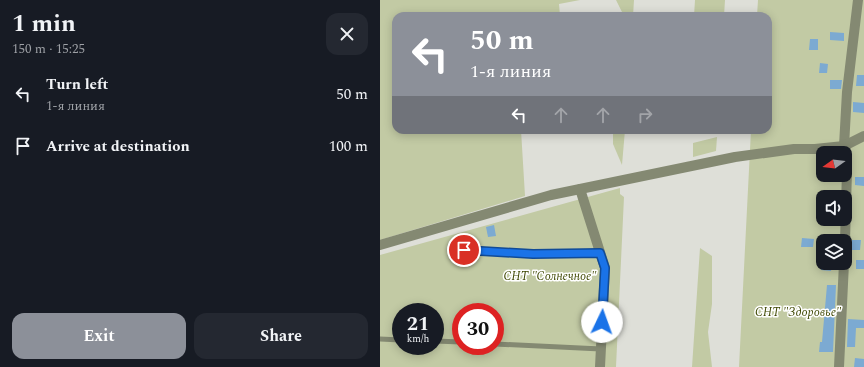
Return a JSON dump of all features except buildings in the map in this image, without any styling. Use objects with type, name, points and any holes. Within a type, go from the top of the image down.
[{"type":"street","points":[[858,0],[847,92],[844,146],[864,136]]},
{"type":"street","points":[[380,245],[551,195],[735,157],[794,149],[816,150]]},
{"type":"street","points":[[845,234],[847,182]]},
{"type":"street","points":[[580,189],[605,268],[600,367]]},
{"type":"street","points":[[839,367],[844,270]]},
{"type":"lane","points":[[464,250],[533,254],[600,253]]},
{"type":"lane","points":[[380,339],[392,340]]},
{"type":"lane","points":[[504,344],[601,349]]},
{"type":"green space","points":[[380,0],[580,0],[559,4],[560,12],[392,12],[392,134],[521,134],[525,196],[380,240]]},
{"type":"green space","points":[[616,0],[634,0],[633,12],[622,12]]},
{"type":"green space","points":[[695,0],[725,0],[724,12],[694,12]]},
{"type":"green space","name":"СНТ \"Здоровье\"","points":[[758,0],[864,0],[864,367],[739,367],[751,134],[772,134],[772,12],[757,12]]},
{"type":"green space","points":[[613,134],[625,134],[622,165],[613,144]]},
{"type":"green space","points":[[717,137],[716,151],[693,157],[693,143]]},
{"type":"green space","name":"СНТ \"Солнечное\"","points":[[620,188],[620,194],[624,197],[616,367],[380,367],[380,255]]},
{"type":"green space","points":[[700,248],[712,256],[712,304],[708,332],[712,367],[692,367]]},
{"type":"route","points":[[464,250],[533,254],[600,253],[605,268],[602,322]]}]
